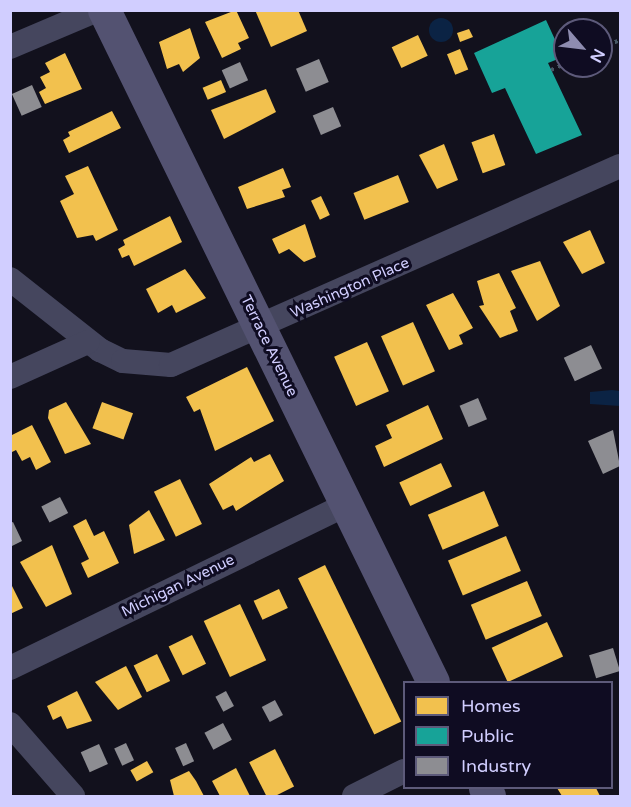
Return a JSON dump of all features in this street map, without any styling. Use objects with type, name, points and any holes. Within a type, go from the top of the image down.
[{"type":"main road","name":"Terrace Avenue","points":[[104,10],[434,681]]},
{"type":"street","points":[[10,47],[97,10]]},
{"type":"street","name":"Washington Place","points":[[10,279],[88,342],[123,361],[171,365],[261,328],[621,166]]},
{"type":"street","points":[[10,377],[88,342]]},
{"type":"street","name":"Michigan Avenue","points":[[10,668],[346,505]]},
{"type":"street","points":[[10,724],[73,796]]},
{"type":"street","points":[[354,796],[403,772]]},
{"type":"water","points":[[441,18],[449,22],[453,30],[449,38],[441,42],[433,38],[429,30],[433,22]]},
{"type":"water","points":[[620,391],[620,406],[590,404],[590,392]]},
{"type":"building: Homes","points":[[236,10],[249,38],[238,43],[241,49],[222,58],[205,22]]},
{"type":"building: Homes","points":[[255,10],[298,10],[307,31],[271,47]]},
{"type":"building: Homes","points":[[190,28],[200,58],[183,72],[179,64],[167,69],[159,42]]},
{"type":"building: Homes","points":[[469,29],[473,37],[460,42],[457,33]]},
{"type":"building: Homes","points":[[418,35],[428,56],[401,68],[392,47]]},
{"type":"building: Homes","points":[[460,49],[468,69],[455,75],[447,54]]},
{"type":"building: Homes","points":[[65,53],[82,89],[45,104],[39,92],[46,88],[40,77],[50,72],[45,63]]},
{"type":"building: Homes","points":[[221,80],[226,92],[208,100],[203,88]]},
{"type":"building: Homes","points":[[266,89],[276,112],[224,139],[211,110]]},
{"type":"building: Homes","points":[[112,111],[121,128],[69,153],[63,140],[70,136],[68,132]]},
{"type":"building: Homes","points":[[494,134],[505,165],[483,173],[471,142]]},
{"type":"building: Homes","points":[[444,144],[458,180],[437,189],[419,155]]},
{"type":"building: Homes","points":[[88,166],[118,230],[96,241],[93,235],[77,238],[60,201],[74,194],[65,176]]},
{"type":"building: Homes","points":[[283,168],[291,187],[282,190],[285,197],[247,209],[238,187]]},
{"type":"building: Homes","points":[[398,175],[409,202],[364,220],[353,193]]},
{"type":"building: Homes","points":[[321,196],[330,215],[320,220],[311,201]]},
{"type":"building: Homes","points":[[170,216],[182,242],[134,266],[129,255],[122,258],[118,249],[125,245],[123,240]]},
{"type":"building: Homes","points":[[305,224],[316,257],[304,262],[289,249],[279,254],[272,239]]},
{"type":"building: Homes","points":[[590,230],[605,263],[582,274],[563,242]]},
{"type":"building: Homes","points":[[540,261],[560,306],[537,321],[511,271]]},
{"type":"building: Homes","points":[[185,269],[206,298],[176,313],[172,305],[158,313],[146,289]]},
{"type":"building: Homes","points":[[499,273],[516,308],[510,311],[518,331],[500,338],[479,306],[484,305],[477,281]]},
{"type":"building: Homes","points":[[453,293],[473,328],[459,335],[463,344],[449,350],[426,305]]},
{"type":"building: Homes","points":[[413,322],[435,371],[403,386],[381,336]]},
{"type":"building: Homes","points":[[367,342],[389,391],[356,406],[334,357]]},
{"type":"building: Homes","points":[[247,367],[274,421],[215,451],[200,409],[194,412],[186,397]]},
{"type":"building: Homes","points":[[66,402],[91,444],[65,454],[48,418],[49,410]]},
{"type":"building: Homes","points":[[102,402],[133,413],[123,440],[92,428]]},
{"type":"building: Homes","points":[[428,405],[443,439],[384,467],[375,446],[392,438],[386,425]]},
{"type":"building: Homes","points":[[32,425],[51,462],[36,470],[30,457],[22,461],[16,450],[10,453],[10,436]]},
{"type":"building: Homes","points":[[270,454],[284,481],[236,511],[233,505],[223,510],[209,484],[251,457],[254,462]]},
{"type":"building: Homes","points":[[441,463],[452,487],[410,506],[399,482]]},
{"type":"building: Homes","points":[[180,479],[202,524],[176,537],[154,492]]},
{"type":"building: Homes","points":[[484,491],[499,526],[443,550],[428,515]]},
{"type":"building: Homes","points":[[149,510],[165,540],[134,554],[129,525]]},
{"type":"building: Homes","points":[[86,519],[94,536],[104,531],[119,563],[88,578],[81,563],[89,559],[73,526]]},
{"type":"building: Homes","points":[[506,536],[521,571],[463,596],[448,561]]},
{"type":"building: Homes","points":[[52,545],[72,594],[46,607],[20,562]]},
{"type":"building: Homes","points":[[325,565],[401,721],[374,735],[298,578]]},
{"type":"building: Homes","points":[[527,581],[542,616],[486,640],[471,605]]},
{"type":"building: Homes","points":[[10,582],[23,608],[10,614]]},
{"type":"building: Homes","points":[[279,589],[288,608],[262,620],[254,601]]},
{"type":"building: Homes","points":[[240,604],[266,660],[230,677],[204,621]]},
{"type":"building: Homes","points":[[547,622],[563,656],[507,681],[492,648]]},
{"type":"building: Homes","points":[[192,635],[206,664],[183,675],[169,646]]},
{"type":"building: Homes","points":[[157,654],[170,681],[147,692],[134,665]]},
{"type":"building: Homes","points":[[126,666],[142,697],[118,710],[95,682]]},
{"type":"building: Homes","points":[[77,691],[92,721],[67,729],[61,716],[53,720],[47,706]]},
{"type":"building: Homes","points":[[275,749],[294,786],[275,796],[266,796],[249,762]]},
{"type":"building: Homes","points":[[147,761],[153,772],[137,782],[130,770]]},
{"type":"building: Homes","points":[[236,768],[250,796],[220,796],[212,781]]},
{"type":"building: Homes","points":[[189,771],[204,796],[174,796],[170,780]]},
{"type":"building: Homes","points":[[558,789],[596,789],[600,796],[562,796]]},
{"type":"building: Public","points":[[546,20],[553,35],[553,61],[548,63],[553,78],[555,78],[582,135],[536,154],[505,88],[492,93],[474,53]]},
{"type":"building: Industry","points":[[319,59],[329,82],[306,92],[296,69]]},
{"type":"building: Industry","points":[[240,62],[248,80],[230,88],[222,70]]},
{"type":"building: Industry","points":[[32,85],[42,107],[22,116],[12,94]]},
{"type":"building: Industry","points":[[333,107],[341,126],[321,135],[313,116]]},
{"type":"building: Industry","points":[[591,345],[602,369],[575,381],[564,358]]},
{"type":"building: Industry","points":[[478,398],[487,419],[469,427],[460,406]]},
{"type":"building: Industry","points":[[613,430],[620,466],[603,474],[588,441]]},
{"type":"building: Industry","points":[[60,497],[68,513],[49,523],[41,507]]},
{"type":"building: Industry","points":[[13,522],[22,541],[10,547],[10,523]]},
{"type":"building: Industry","points":[[613,648],[620,671],[596,678],[589,655]]},
{"type":"building: Industry","points":[[226,691],[234,706],[223,712],[215,697]]},
{"type":"building: Industry","points":[[275,700],[283,715],[270,722],[262,707]]},
{"type":"building: Industry","points":[[223,723],[232,740],[213,750],[204,733]]},
{"type":"building: Industry","points":[[126,743],[134,760],[122,766],[114,748]]},
{"type":"building: Industry","points":[[186,743],[194,761],[183,766],[175,748]]},
{"type":"building: Industry","points":[[99,744],[108,764],[90,772],[81,752]]}]
